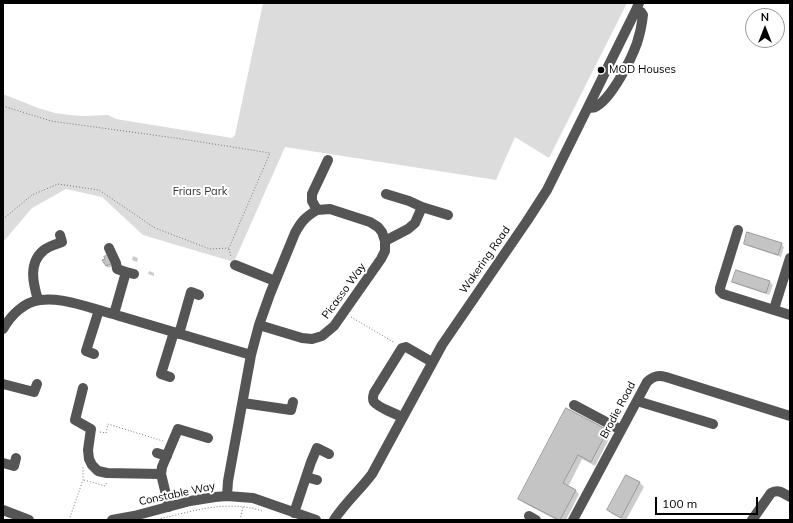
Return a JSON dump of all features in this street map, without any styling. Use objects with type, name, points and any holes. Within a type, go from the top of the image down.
[{"type":"street","name":"Wakering Road","points":[[334,520],[372,474],[442,345],[547,190],[638,6]]},
{"type":"street","points":[[588,107],[592,108],[597,106],[614,88],[631,56],[637,43],[643,15],[638,6]]},
{"type":"street","points":[[316,210],[312,201],[312,194],[329,166]]},
{"type":"street","points":[[386,194],[448,215]]},
{"type":"street","points":[[227,496],[228,481],[251,355],[259,325],[275,281],[300,224],[305,218],[316,210],[330,209],[370,222],[378,227],[382,232],[385,241],[408,230],[415,223],[423,207]]},
{"type":"street","points":[[738,230],[720,291],[723,294],[790,315]]},
{"type":"street","name":"Picasso Way","points":[[259,325],[302,338],[312,339],[322,336],[328,332],[334,326],[381,259],[385,252],[385,241]]},
{"type":"street","points":[[38,300],[32,280],[38,256],[44,250],[62,243]]},
{"type":"street","points":[[109,248],[116,263],[126,272],[114,314]]},
{"type":"street","points":[[774,309],[790,258]]},
{"type":"street","points":[[235,265],[275,281]]},
{"type":"street","points":[[161,374],[191,292]]},
{"type":"street","points":[[3,329],[8,320],[27,304],[38,300],[63,300],[251,355]]},
{"type":"street","points":[[86,351],[98,310]]},
{"type":"street","points":[[403,417],[376,404],[373,398],[374,393],[402,348],[406,347],[432,362]]},
{"type":"street","name":"Brodie Road","points":[[574,520],[647,382],[655,376],[666,377],[790,416]]},
{"type":"street","points":[[3,384],[34,393]]},
{"type":"street","points":[[83,388],[75,420],[92,429],[88,450],[89,459],[92,465],[98,471],[109,473],[161,474]]},
{"type":"street","points":[[637,401],[713,424]]},
{"type":"street","points":[[243,403],[291,410]]},
{"type":"street","points":[[574,405],[621,430]]},
{"type":"street","points":[[169,507],[161,474],[162,467],[178,430],[208,438]]},
{"type":"street","points":[[294,513],[317,448],[329,454]]},
{"type":"street","points":[[157,453],[167,456]]},
{"type":"street","points":[[3,463],[14,466]]},
{"type":"street","points":[[306,476],[318,480]]},
{"type":"street","points":[[752,520],[771,493],[780,491],[790,497]]},
{"type":"street","name":"Constable Way","points":[[112,520],[134,518],[169,507],[204,499],[227,496],[253,498],[316,520]]},
{"type":"street","points":[[3,510],[29,520]]},
{"type":"path","points":[[3,106],[51,121],[182,139],[270,154],[229,248],[210,249],[155,228],[98,190],[58,184],[32,195],[3,219]]},
{"type":"path","points":[[343,313],[400,346]]},
{"type":"path","points":[[92,429],[106,433],[108,424],[171,445]]},
{"type":"path","points":[[70,520],[83,480],[84,466]]},
{"type":"path","points":[[83,480],[105,486],[109,473]]},
{"type":"path","points":[[155,520],[206,508],[225,506],[244,506],[267,512]]},
{"type":"path","points":[[240,520],[244,506]]},
{"type":"green space","name":"Friars Park","points":[[263,3],[627,3],[549,158],[515,137],[496,180],[285,147],[234,262],[143,235],[102,197],[66,189],[32,208],[3,242],[3,94],[55,113],[83,116],[108,115],[116,119],[232,138],[235,135]]},
{"type":"building","points":[[747,232],[782,243],[778,255],[744,244]]},
{"type":"building","points":[[111,253],[115,262],[106,266],[102,260]]},
{"type":"building","points":[[736,270],[770,281],[766,293],[732,282]]},
{"type":"building","points":[[566,408],[608,430],[591,462],[578,455],[563,483],[576,490],[559,520],[518,499]]},
{"type":"building","points":[[626,475],[640,482],[621,518],[607,510]]},
{"type":"place","name":"MOD Houses","points":[[601,70]]}]
